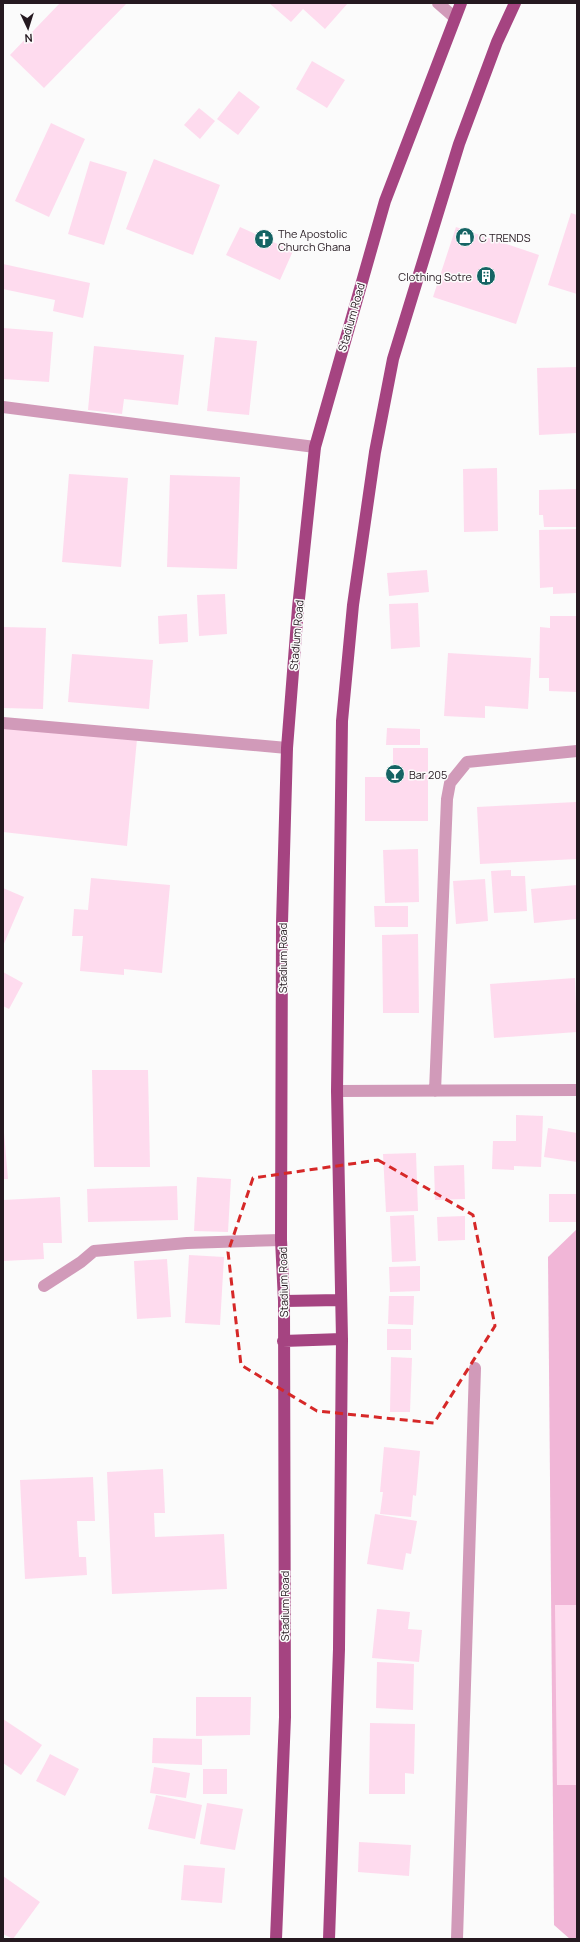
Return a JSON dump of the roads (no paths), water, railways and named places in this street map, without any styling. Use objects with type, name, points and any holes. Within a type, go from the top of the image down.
[{"type":"main road","name":"Stadium Road","points":[[276,1939],[285,1717],[284,1301],[281,1240],[282,923],[286,748],[298,608],[315,447],[385,201],[454,17],[461,3]]},
{"type":"main road","points":[[329,1939],[339,1649],[342,1339],[340,1300],[337,1091],[342,722],[352,605],[375,452],[393,359],[459,144],[497,42],[515,3]]},
{"type":"main road","points":[[284,1301],[340,1300]]},
{"type":"main road","points":[[284,1341],[342,1339]]},
{"type":"street","points":[[438,3],[454,17]]},
{"type":"street","points":[[3,407],[315,447]]},
{"type":"street","points":[[3,723],[286,748]]},
{"type":"street","points":[[435,1092],[446,807],[450,783],[467,762],[577,751]]},
{"type":"street","points":[[337,1091],[435,1092],[577,1090]]},
{"type":"street","points":[[44,1286],[81,1262],[94,1251],[187,1243],[281,1240]]},
{"type":"street","points":[[458,1939],[475,1368]]},
{"type":"place","name":"C TRENDS","points":[[465,237]]},
{"type":"place","name":"The Apostolic Church Ghana","points":[[264,239]]},
{"type":"place","name":"Clothing Sotre","points":[[486,276]]},
{"type":"place","name":"Bar 205","points":[[395,774]]}]
